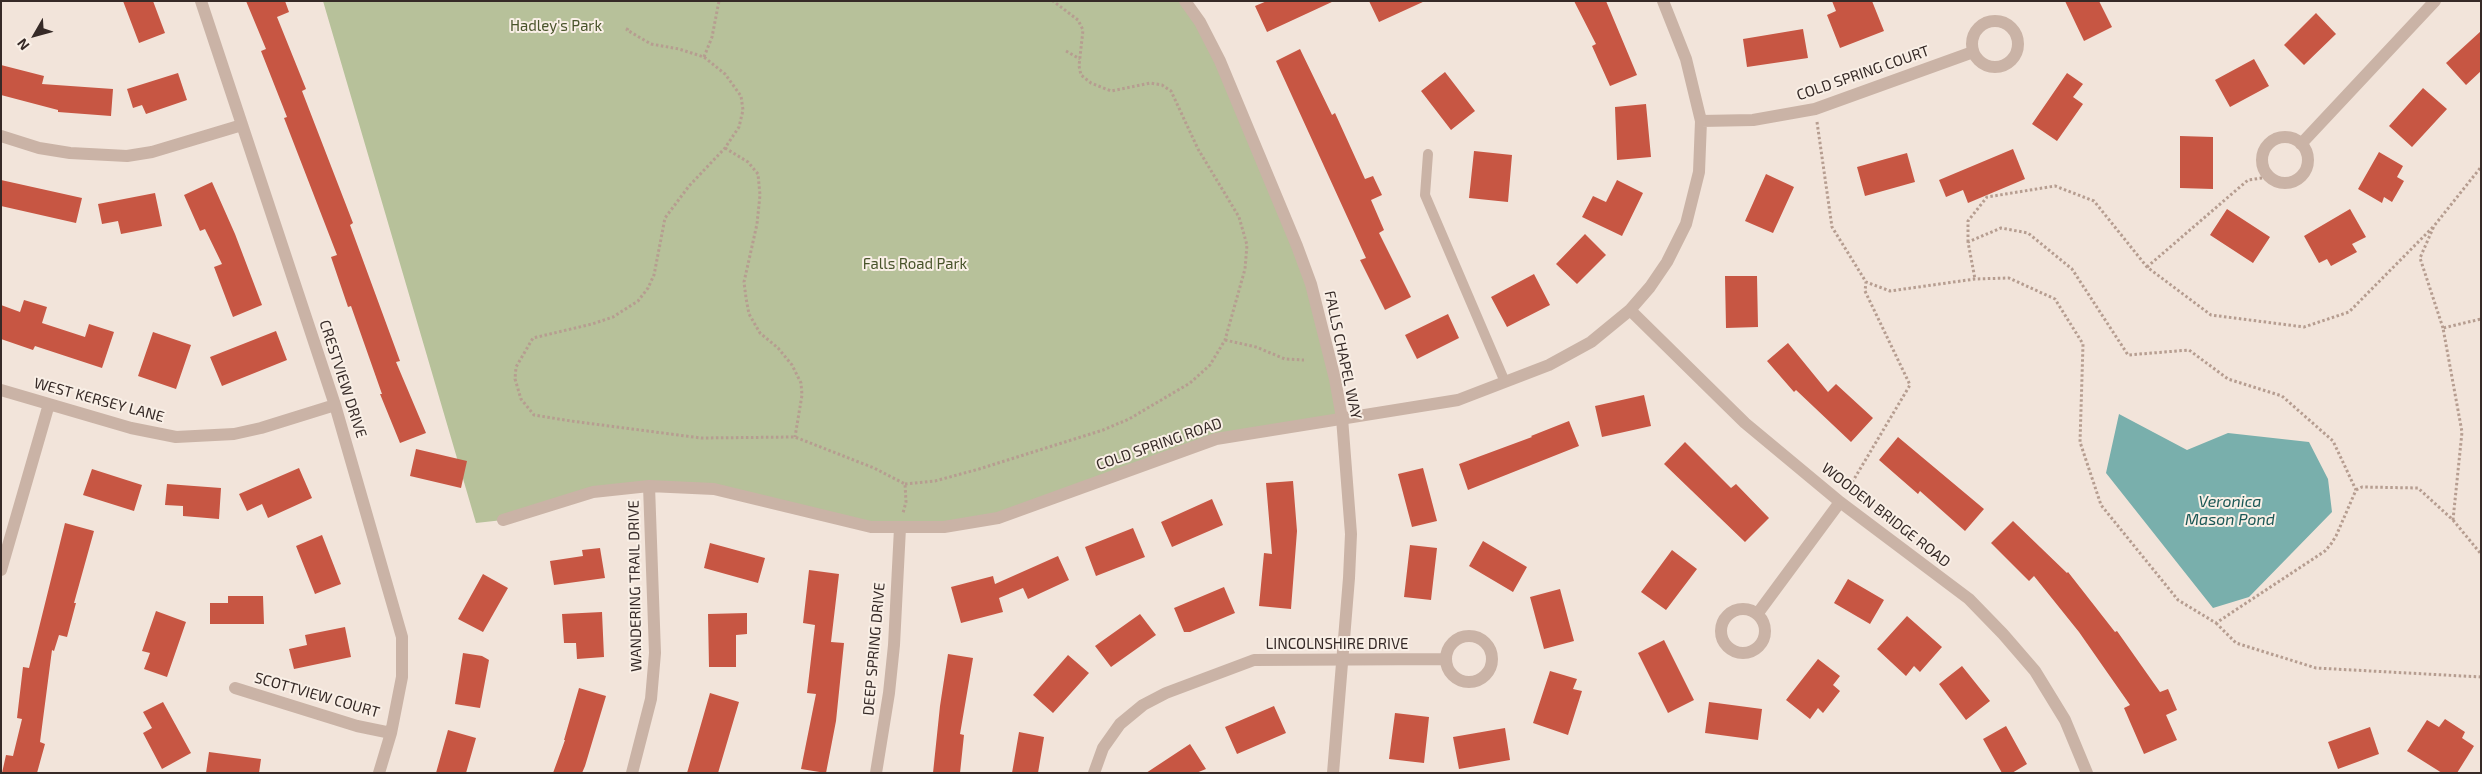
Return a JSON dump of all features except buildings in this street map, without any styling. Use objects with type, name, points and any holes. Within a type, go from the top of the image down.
[{"type":"street","name":"CRESTVIEW DRIVE","points":[[201,1],[336,405],[402,637],[402,677],[391,733],[379,773]]},
{"type":"street","name":"FALLS CHAPEL WAY","points":[[1185,1],[1200,22],[1220,60],[1297,246],[1322,324],[1342,418],[1351,534],[1333,773]]},
{"type":"street","name":"COLD SPRING ROAD","points":[[503,520],[594,492],[649,486],[714,489],[871,527],[944,527],[998,518],[1216,439],[1458,400],[1549,365],[1577,350],[1613,326],[1630,310],[1650,287],[1667,262],[1686,224],[1699,172],[1701,120],[1686,59],[1663,1]]},
{"type":"street","points":[[2301,144],[2435,1]]},
{"type":"street","name":"COLD SPRING COURT","points":[[1701,120],[1753,120],[1815,109],[1974,52]]},
{"type":"street","points":[[1,136],[39,148],[70,153],[126,156],[152,152],[242,125]]},
{"type":"street","points":[[2281,138],[2289,138],[2301,144],[2308,157],[2308,164],[2302,177],[2289,183],[2275,181],[2269,177],[2262,164],[2264,150],[2269,144],[2281,138]]},
{"type":"street","name":"WOODEN BRIDGE ROAD","points":[[1630,310],[1745,422],[1840,502],[1969,599],[2035,671],[2065,720],[2087,773]]},
{"type":"street","name":"WEST KERSEY LANE","points":[[1,390],[131,428],[176,437],[234,434],[261,428],[336,405]]},
{"type":"street","points":[[1,570],[49,404]]},
{"type":"street","name":"WANDERING TRAIL DRIVE","points":[[632,773],[651,698],[655,653],[649,486]]},
{"type":"street","points":[[1758,613],[1840,502]]},
{"type":"street","name":"DEEP SPRING DRIVE","points":[[876,773],[889,693],[894,645],[900,528]]},
{"type":"street","name":"LINCOLNSHIRE DRIVE","points":[[1094,773],[1103,748],[1120,724],[1143,705],[1166,693],[1254,660],[1446,659]]},
{"type":"street","name":"SCOTTVIEW COURT","points":[[235,688],[357,726],[391,733]]},
{"type":"lane","points":[[1428,154],[1425,195],[1505,382]]},
{"type":"path","points":[[704,58],[712,37],[719,1]]},
{"type":"path","points":[[628,28],[627,30],[651,44],[679,49],[704,58],[724,74],[741,96],[743,110],[739,127],[725,148],[689,186],[665,218],[654,275],[648,288],[638,301],[613,317],[533,338],[516,367],[515,379],[520,399],[534,415],[701,438],[795,437],[874,468],[905,484],[935,481],[979,469],[1103,430],[1129,419],[1190,383],[1210,366],[1225,340],[1245,270],[1247,245],[1239,217],[1190,134],[1171,91],[1162,85],[1150,83],[1111,90],[1091,83],[1082,75],[1080,59],[1083,30],[1078,20],[1053,1]]},
{"type":"path","points":[[1066,51],[1080,59]]},
{"type":"path","points":[[1815,109],[1832,227],[1866,282],[1865,291],[1910,385],[1840,502]]},
{"type":"path","points":[[725,148],[748,162],[758,174],[760,195],[757,224],[744,282],[746,298],[749,314],[760,333],[778,348],[792,365],[802,383],[802,395],[795,437]]},
{"type":"path","points":[[1975,279],[1968,242],[1968,221],[1987,197],[2055,186],[2094,201],[2146,267],[2211,315],[2304,326],[2349,312],[2434,226],[2481,168]]},
{"type":"path","points":[[2146,267],[2248,180],[2269,177]]},
{"type":"path","points":[[2434,226],[2420,258],[2443,328],[2462,432],[2453,520]]},
{"type":"path","points":[[1968,242],[2001,228],[2028,233],[2072,269],[2128,355],[2189,350],[2228,378],[2282,396],[2333,442],[2356,490]]},
{"type":"path","points":[[1866,282],[1890,290],[1975,279],[2009,278],[2055,299],[2083,344],[2080,442],[2100,505],[2178,600],[2216,623],[2236,643],[2316,668],[2481,677]]},
{"type":"path","points":[[2443,328],[2481,319]]},
{"type":"path","points":[[1225,340],[1256,347],[1285,359],[1304,360]]},
{"type":"path","points":[[900,528],[906,502],[905,484]]},
{"type":"path","points":[[2216,623],[2324,551],[2336,536],[2356,490],[2362,487],[2418,488],[2453,520],[2481,554]]},
{"type":"green space","name":"Falls Road Park","points":[[323,1],[1185,1],[1200,22],[1297,246],[1342,418],[1216,439],[998,518],[900,528],[714,489],[593,492],[503,520],[476,523]]},
{"type":"water","name":"Veronica Mason Pond","points":[[2119,414],[2187,450],[2228,433],[2309,442],[2328,479],[2332,512],[2249,597],[2213,608],[2106,473]]},
{"type":"park label","name":"Hadley's Park","points":[[556,26]]}]
